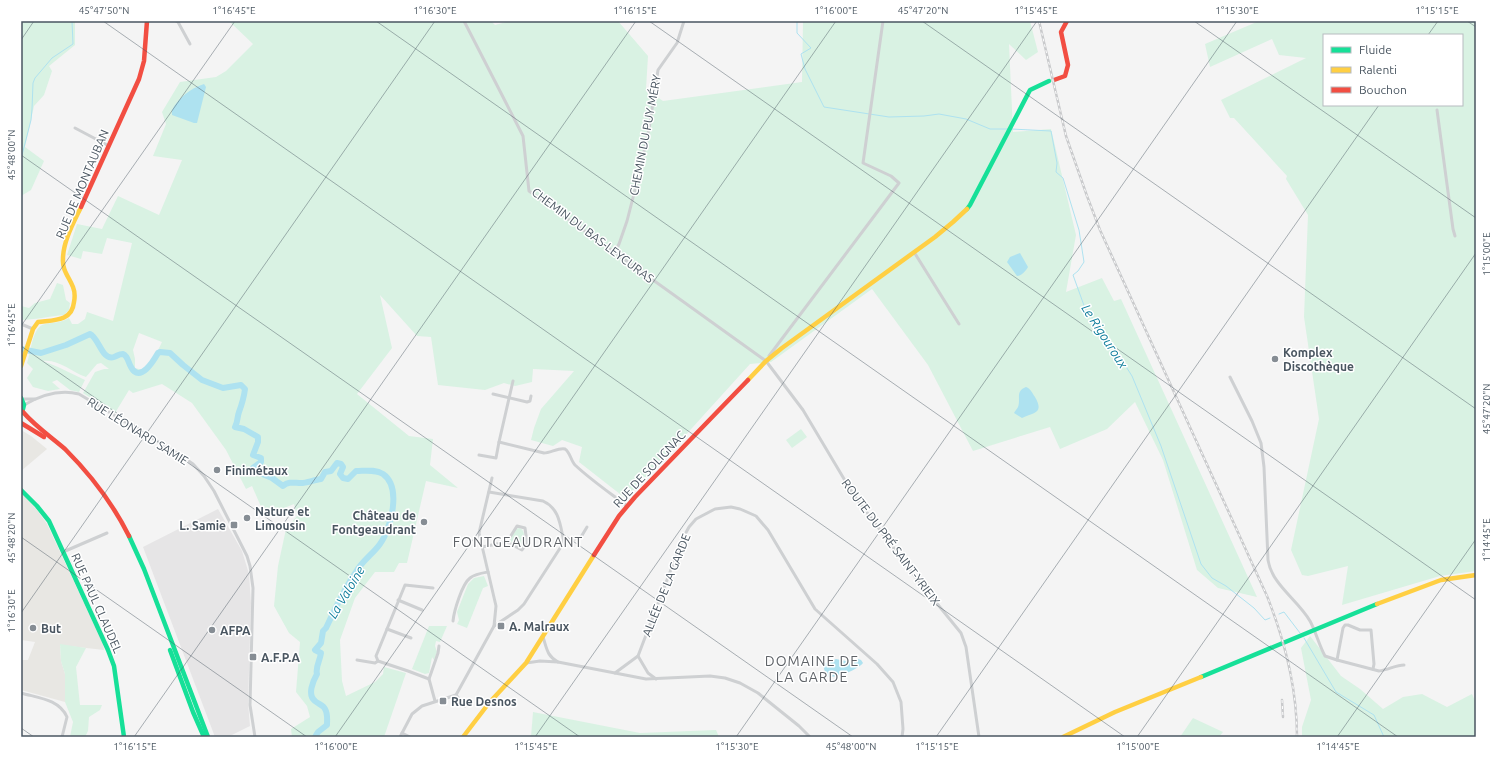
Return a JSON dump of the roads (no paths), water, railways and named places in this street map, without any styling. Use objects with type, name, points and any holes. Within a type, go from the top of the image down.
[{"type":"street","name":"RUE DE MONTAUBAN","points":[[33,329],[38,322],[63,318],[72,310],[75,301],[74,292],[64,271],[62,262],[63,256],[73,225],[139,79],[144,62],[147,21]]},
{"type":"street","points":[[176,21],[190,44]]},
{"type":"street","name":"CHEMIN DU BAS-LEYCURAS","points":[[464,21],[523,136],[529,191],[766,361]]},
{"type":"street","name":"CHEMIN DU PUY MÉRY","points":[[614,252],[619,244],[627,221],[648,134],[658,70],[677,43],[684,21]]},
{"type":"street","points":[[766,361],[899,183],[891,176],[863,163],[883,21]]},
{"type":"street","name":"RUE DE SOLIGNAC","points":[[463,737],[489,703],[526,663],[608,533],[627,506],[766,361],[788,343],[945,231],[970,205],[1030,90],[1051,80],[1065,76],[1068,65],[1061,32],[1067,21]]},
{"type":"street","points":[[1437,110],[1455,236]]},
{"type":"street","points":[[75,128],[109,146]]},
{"type":"street","points":[[914,252],[958,324]]},
{"type":"street","points":[[21,324],[33,329],[21,366]]},
{"type":"street","name":"ROUTE DU PRÉ SAINT-YRIEIX","points":[[766,361],[803,410],[853,494],[917,579],[961,633],[966,646],[979,737]]},
{"type":"street","points":[[1230,377],[1252,421],[1260,443],[1264,467],[1268,560],[1269,569],[1275,579],[1310,621],[1325,656],[1379,671],[1404,665]]},
{"type":"street","points":[[496,464],[499,442],[513,381]]},
{"type":"street","name":"RUE LÉONARD SAMIE","points":[[36,399],[62,391],[79,394],[178,453],[198,470],[214,491],[250,566],[253,588],[250,705],[255,737]]},
{"type":"street","points":[[493,394],[527,402],[530,401],[531,396]]},
{"type":"street","points":[[36,399],[22,399],[24,405],[22,413],[82,468],[109,502],[135,547],[196,710],[208,737]]},
{"type":"street","points":[[24,405],[36,399]]},
{"type":"street","points":[[21,423],[45,437],[75,466],[100,494],[120,524],[140,565],[193,712],[204,737]]},
{"type":"street","points":[[499,442],[544,453],[550,453],[560,448],[566,450],[575,464],[627,506]]},
{"type":"street","points":[[479,456],[496,458]]},
{"type":"street","points":[[400,737],[412,714],[422,706],[456,695],[494,626],[496,606],[479,533],[492,478]]},
{"type":"street","name":"RUE PAUL CLAUDEL","points":[[21,490],[38,506],[46,517],[111,658],[114,666],[124,737]]},
{"type":"street","points":[[489,492],[543,501],[547,503],[555,509],[558,515],[564,542]]},
{"type":"street","name":"ALLÉE DE LA GARDE","points":[[638,656],[683,538],[689,527],[696,519],[715,508],[731,507],[740,509],[756,516],[768,530],[815,609],[877,664],[893,682],[901,702],[903,722],[902,737]]},
{"type":"street","points":[[482,548],[507,542],[522,550],[526,543],[525,528],[517,526],[507,542]]},
{"type":"street","points":[[494,626],[518,610],[524,604],[564,542],[581,537],[586,527]]},
{"type":"street","points":[[63,552],[107,533]]},
{"type":"street","points":[[453,621],[454,614],[467,582],[474,576],[488,572]]},
{"type":"street","points":[[1063,737],[1115,712],[1420,587],[1440,580],[1476,575]]},
{"type":"street","points":[[378,661],[376,656],[405,585],[433,588]]},
{"type":"street","points":[[398,600],[422,610]]},
{"type":"street","points":[[1337,660],[1343,628],[1345,625],[1360,630],[1371,630],[1374,664],[1373,669]]},
{"type":"street","points":[[387,629],[411,638]]},
{"type":"street","points":[[543,637],[546,650],[550,656],[558,662]]},
{"type":"street","points":[[435,701],[429,679],[439,646]]},
{"type":"street","points":[[615,673],[638,656],[648,673],[656,679]]},
{"type":"street","points":[[357,660],[375,663],[378,661],[429,679]]},
{"type":"street","points":[[526,663],[558,662],[646,679],[710,676],[724,678],[740,683],[758,694],[799,726],[810,737]]},
{"type":"street","points":[[21,693],[56,703],[61,707],[67,717],[62,737]]},
{"type":"street","points":[[456,695],[465,706]]},
{"type":"street","points":[[402,733],[410,737]]},
{"type":"water","points":[[204,84],[206,87],[197,123],[172,115],[172,110],[182,97],[194,88]]},
{"type":"water","points":[[1020,253],[1028,267],[1023,273],[1017,276],[1007,262],[1010,257]]},
{"type":"water","points":[[1026,387],[1035,397],[1039,406],[1037,411],[1022,418],[1014,413],[1019,404],[1019,393]]},
{"type":"water","points":[[836,659],[846,661],[858,659],[863,663],[856,669],[846,673],[826,677],[823,664]]},
{"type":"waterway","points":[[21,159],[31,120],[33,83],[35,78],[52,58],[73,44],[72,21]]},
{"type":"waterway","name":"Le Rigouroux","points":[[797,21],[797,33],[811,48],[801,54],[805,69],[824,107],[889,117],[939,114],[966,119],[990,129],[1008,129]]},
{"type":"waterway","name":"Le Rigouroux","points":[[1011,129],[1051,131],[1057,163],[1056,172],[1063,178],[1079,230],[1084,262],[1078,271],[1073,275],[1086,311],[1102,329],[1132,376],[1161,446],[1201,564],[1212,578],[1226,586],[1254,608],[1265,620],[1270,618]]},
{"type":"waterway","name":"La Valoine","points":[[21,349],[41,353],[66,345],[90,334],[96,340],[106,356],[114,357],[123,354],[125,355],[131,367],[138,373],[146,369],[158,353],[170,353],[202,380],[223,388],[241,385],[245,389],[235,427],[244,429],[258,437],[258,442],[253,455],[261,458],[261,462],[253,468],[255,471],[272,478],[283,486],[289,483],[303,483],[321,479],[325,472],[331,471],[337,463],[341,464],[343,467],[340,474],[343,478],[348,479],[356,471],[377,471],[389,480],[392,488],[393,508],[388,529],[377,548],[361,564],[340,599],[326,628],[323,631],[321,643],[315,650],[321,653],[311,695],[327,713],[327,725],[318,732],[315,737]]},
{"type":"waterway","name":"Le Rigouroux","points":[[1279,614],[1284,612],[1300,633]]},
{"type":"waterway","name":"Le Rigouroux","points":[[1304,638],[1336,692],[1374,715],[1384,737]]},
{"type":"railway","points":[[1039,21],[1066,136],[1100,230],[1267,596],[1289,665],[1295,701],[1297,737]]},
{"type":"railway","points":[[1282,700],[1283,717]]},
{"type":"place","name":"Komplex Discothèque","points":[[1275,359]]},
{"type":"place","name":"Finimétaux","points":[[217,470]]},
{"type":"place","name":"Nature et Limousin","points":[[247,518]]},
{"type":"place","name":"Château de Fontgeaudrant","points":[[424,522]]},
{"type":"place","name":"L. Samie","points":[[234,525]]},
{"type":"place","name":"A. Malraux","points":[[501,626]]},
{"type":"place","name":"But","points":[[33,628]]},
{"type":"place","name":"AFPA","points":[[212,630]]},
{"type":"place","name":"A.F.P.A","points":[[253,657]]},
{"type":"place","name":"Rue Desnos","points":[[443,701]]},
{"type":"district","name":"FONTGEAUDRANT","points":[[518,542]]},
{"type":"district","name":"DOMAINE DE LA GARDE","points":[[812,670]]}]
